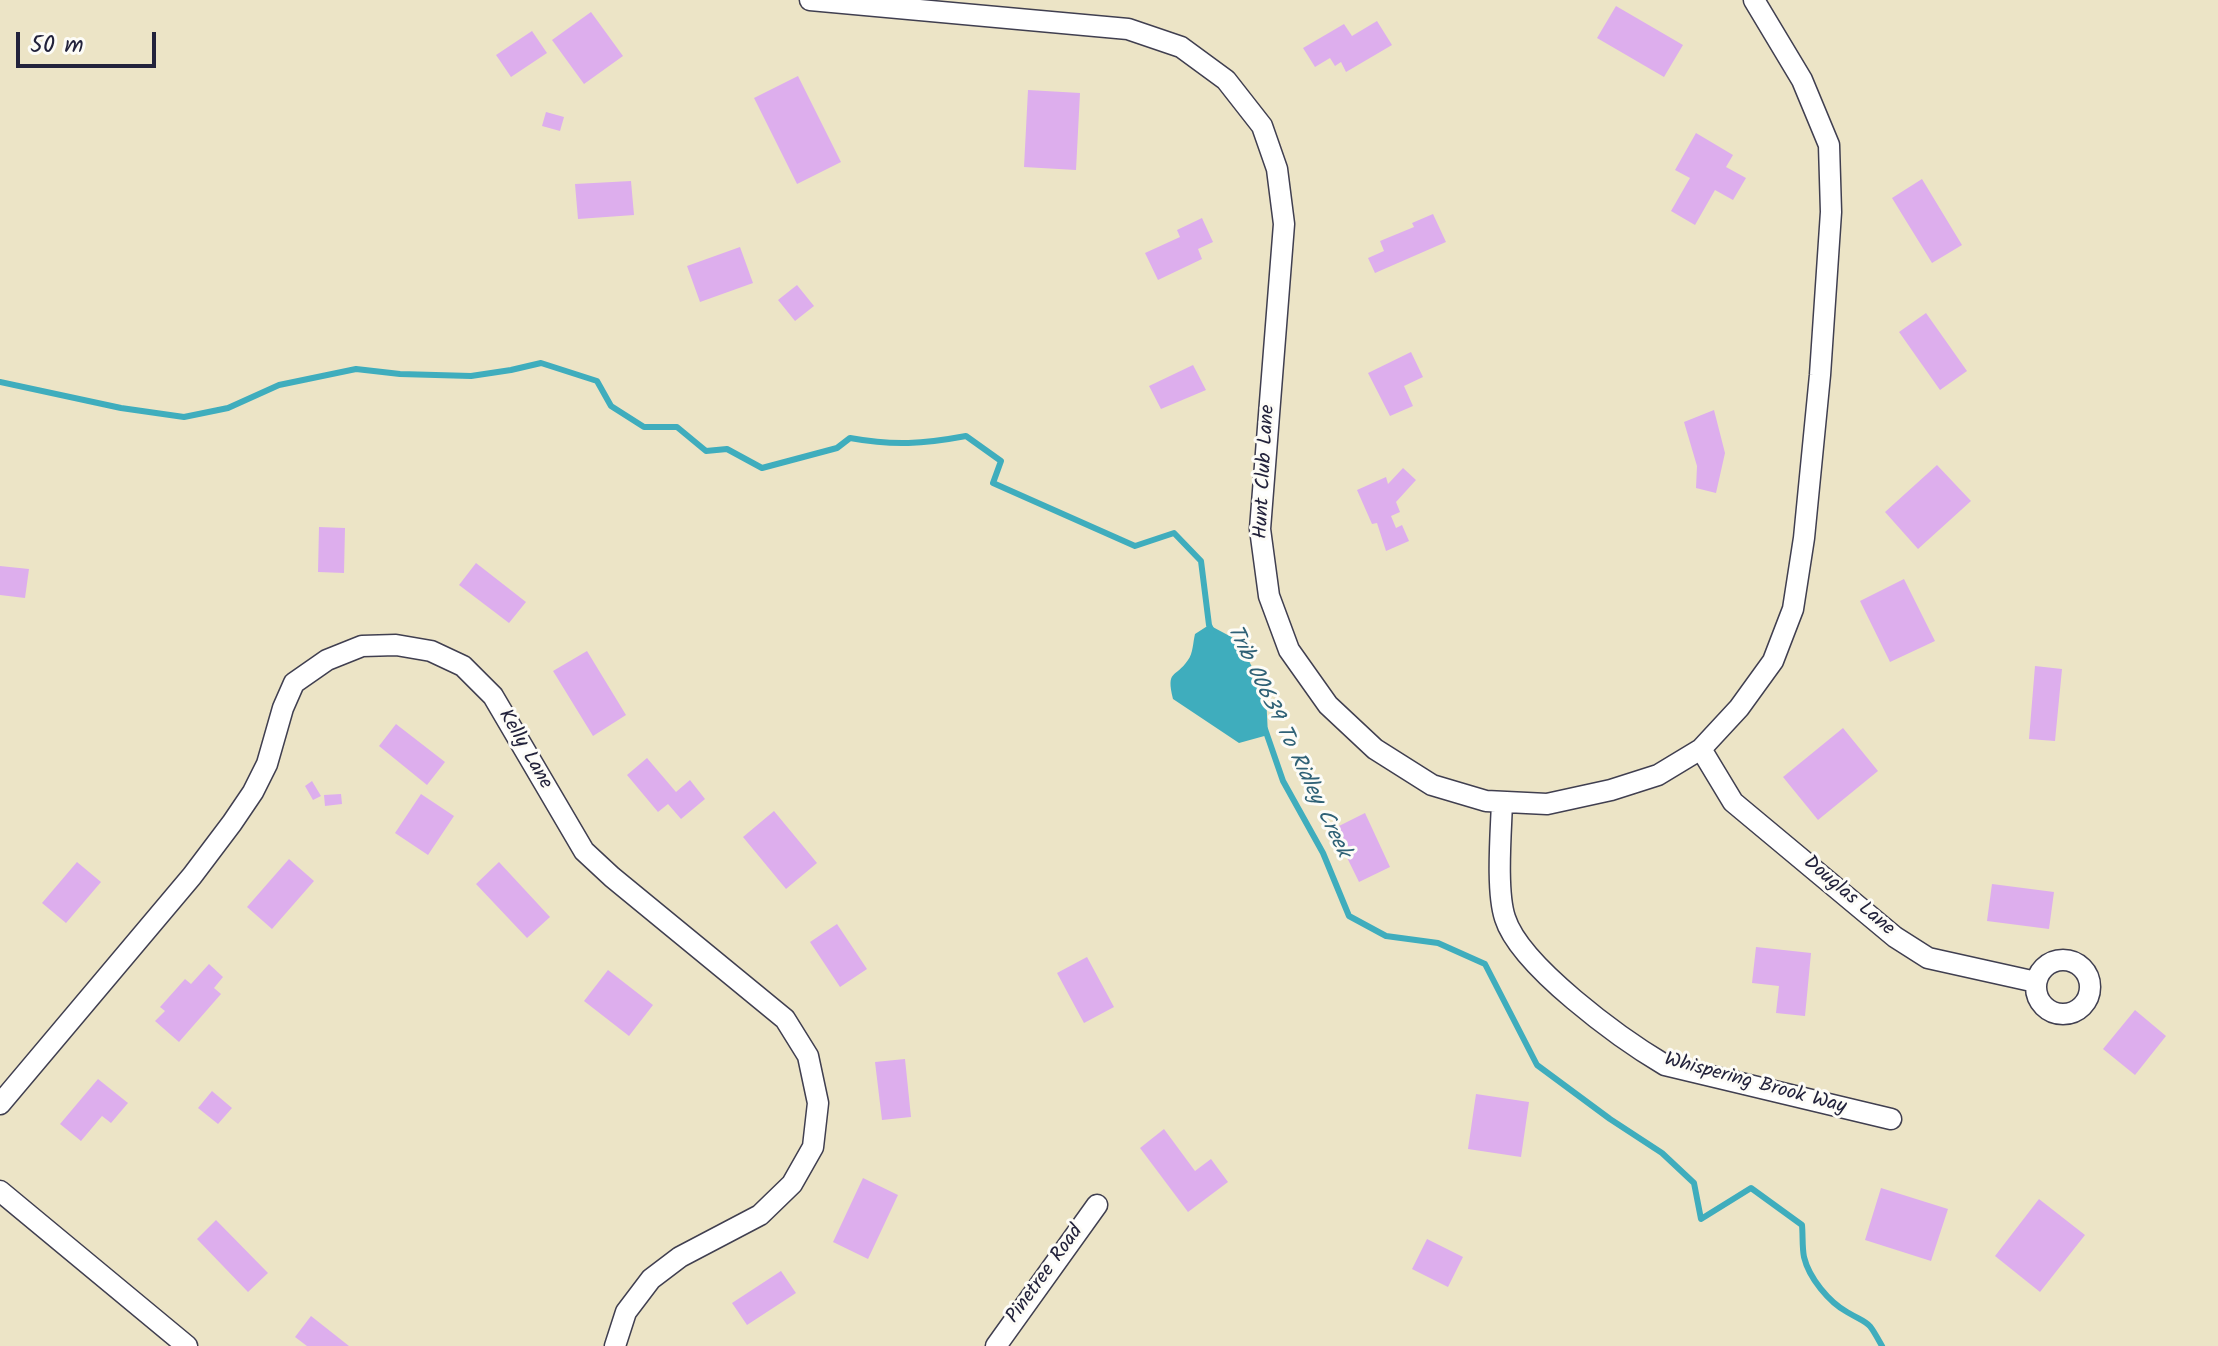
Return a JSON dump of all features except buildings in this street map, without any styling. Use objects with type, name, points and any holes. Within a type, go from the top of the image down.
[{"type":"street","name":"Hunt Club Lane","points":[[810,0],[1128,29],[1181,47],[1226,80],[1262,126],[1277,169],[1284,224],[1260,529],[1269,596],[1289,650],[1328,705],[1375,749],[1432,785],[1486,801],[1547,804],[1611,790],[1658,775],[1701,749],[1739,708],[1773,661],[1793,609],[1804,538],[1829,242],[1829,145],[1802,80],[1754,0]]},
{"type":"street","name":"Kelly Lane","points":[[0,1104],[192,876],[232,823],[267,764],[283,708],[294,683],[327,660],[362,646],[396,645],[431,651],[463,666],[493,696],[584,851],[785,1019],[810,1065],[818,1103],[813,1147],[792,1184],[760,1215],[680,1257],[651,1279],[626,1312],[615,1346]]},
{"type":"street","name":"Douglas Lane","points":[[1701,749],[1733,802],[1895,937],[1928,958],[2036,982]]},
{"type":"street","name":"Whispering Brook Way","points":[[1502,802],[1500,866],[1504,916],[1517,944],[1590,1011],[1637,1049],[1665,1065],[1891,1119]]},
{"type":"street","points":[[0,1191],[187,1346]]},
{"type":"street","name":"Pinetree Road","points":[[996,1346],[1097,1205]]},
{"type":"water","points":[[1209,625],[1239,641],[1266,695],[1268,735],[1239,743],[1173,699],[1171,678],[1190,657],[1195,634]]},
{"type":"waterway","name":"Trib 00639 To Ridley Creek","points":[[0,382],[121,408],[184,417],[228,408],[279,385],[356,369],[471,376],[541,363],[597,381],[611,406],[644,427],[677,427],[706,451],[727,449],[762,468],[837,448],[850,438],[908,443],[966,436],[1001,461],[993,483],[1135,546],[1174,533],[1201,561],[1212,631]]},
{"type":"waterway","name":"Trib 00639 To Ridley Creek","points":[[1265,729],[1283,781],[1323,853],[1349,916],[1386,936],[1438,943],[1485,964],[1537,1065],[1662,1153],[1694,1183],[1701,1219],[1751,1188],[1802,1225],[1804,1257],[1815,1281],[1833,1302],[1868,1324],[1882,1346]]}]
